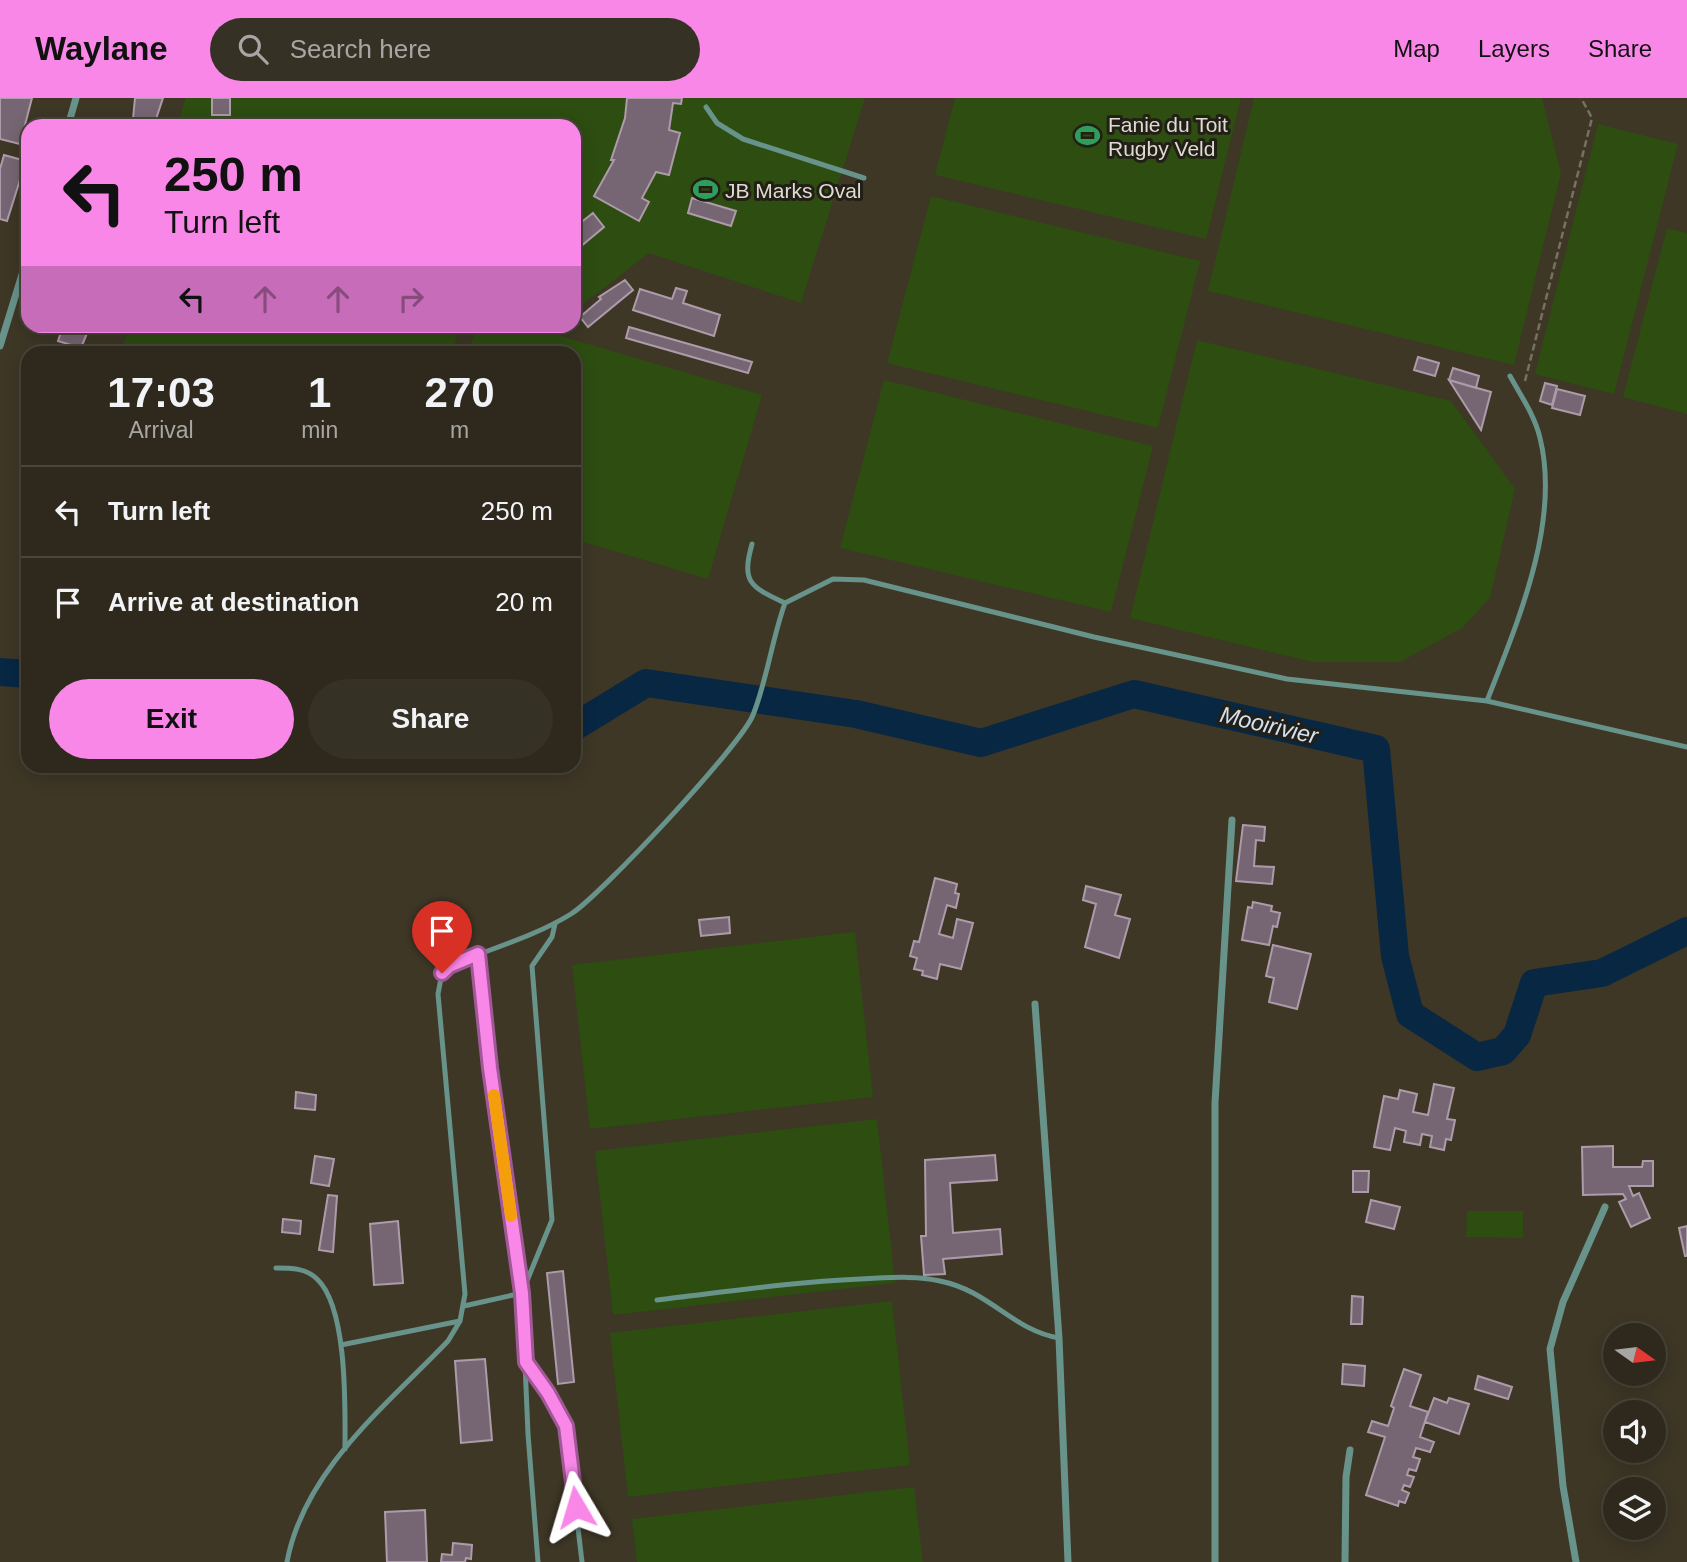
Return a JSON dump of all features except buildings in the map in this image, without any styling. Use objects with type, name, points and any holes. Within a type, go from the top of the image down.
[{"type":"street","points":[[70,119],[76,98]]},
{"type":"street","points":[[0,346],[21,278]]},
{"type":"street","points":[[1215,1562],[1215,1103],[1232,820]]},
{"type":"street","points":[[1035,1004],[1059,1338],[1068,1562]]},
{"type":"street","points":[[1576,1562],[1563,1486],[1550,1349],[1563,1303],[1605,1207]]},
{"type":"street","points":[[1345,1562],[1346,1477],[1350,1450]]},
{"type":"lane","points":[[706,107],[717,123],[743,139],[864,178]]},
{"type":"lane","points":[[1487,701],[1518,620],[1544,521],[1546,474],[1540,438],[1510,376]]},
{"type":"lane","points":[[752,544],[746,567],[749,580],[758,590],[785,603]]},
{"type":"lane","points":[[287,1562],[292,1536],[310,1496],[345,1449],[448,1341],[460,1321],[464,1306],[438,994],[442,973],[449,966],[555,924],[592,896],[659,826],[741,735],[753,716],[785,603],[833,579],[864,580],[1094,638],[1287,679],[1487,701],[1687,747]]},
{"type":"lane","points":[[522,1293],[552,1220],[532,966],[552,937],[555,924]]},
{"type":"lane","points":[[478,954],[490,1068],[522,1293],[538,1562]]},
{"type":"lane","points":[[276,1268],[306,1272],[319,1281],[329,1300],[341,1345],[345,1449]]},
{"type":"lane","points":[[657,1300],[808,1282],[898,1277],[940,1281],[977,1294],[1036,1334],[1059,1338]]},
{"type":"lane","points":[[464,1306],[522,1293]]},
{"type":"lane","points":[[341,1345],[460,1321]]},
{"type":"lane","points":[[526,1362],[548,1393],[566,1426],[582,1562]]},
{"type":"path","points":[[1521,396],[1592,118],[1581,98]]},
{"type":"green space","name":"JB Marks Oval","points":[[186,98],[865,98],[801,303],[649,253],[581,306],[581,119],[179,119]]},
{"type":"green space","name":"Fanie du Toit Rugby Veld","points":[[955,98],[1241,98],[1206,239],[935,175]]},
{"type":"green space","points":[[1254,98],[1542,98],[1561,173],[1514,365],[1208,291]]},
{"type":"green space","points":[[1598,124],[1678,144],[1614,394],[1535,374]]},
{"type":"green space","points":[[931,196],[1200,261],[1158,428],[887,363]]},
{"type":"green space","points":[[1667,228],[1687,233],[1687,414],[1623,397]]},
{"type":"green space","points":[[127,333],[458,333],[454,346],[123,346]]},
{"type":"green space","points":[[475,333],[551,333],[762,395],[708,579],[581,541],[581,346],[470,346]]},
{"type":"green space","points":[[1197,340],[1451,401],[1515,489],[1490,598],[1462,628],[1400,662],[1313,662],[1130,618]]},
{"type":"green space","points":[[884,380],[1153,446],[1111,612],[840,548]]},
{"type":"green space","points":[[855,932],[873,1097],[590,1129],[572,965]]},
{"type":"green space","points":[[877,1119],[895,1283],[613,1315],[595,1151]]},
{"type":"green space","points":[[1467,1211],[1523,1211],[1523,1238],[1466,1237]]},
{"type":"green space","points":[[892,1301],[910,1465],[628,1497],[610,1333]]},
{"type":"green space","points":[[914,1487],[923,1562],[637,1562],[632,1519]]},
{"type":"waterway","name":"Mooirivier","points":[[0,672],[21,674]]},
{"type":"waterway","name":"Mooirivier","points":[[581,723],[646,683],[856,714],[981,743],[1134,694],[1376,749],[1395,956],[1410,1014],[1477,1057],[1503,1051],[1517,1035],[1534,983],[1602,973],[1687,931]]},
{"type":"slow traffic","points":[[494,1095],[511,1216]]},
{"type":"place","name":"Fanie du Toit Rugby Veld","points":[[1088,136]]},
{"type":"place","name":"JB Marks Oval","points":[[705,190]]},
{"type":"route","points":[[442,973],[449,966],[478,954],[490,1068],[522,1293],[526,1362],[548,1393],[566,1426],[576,1507]]}]
